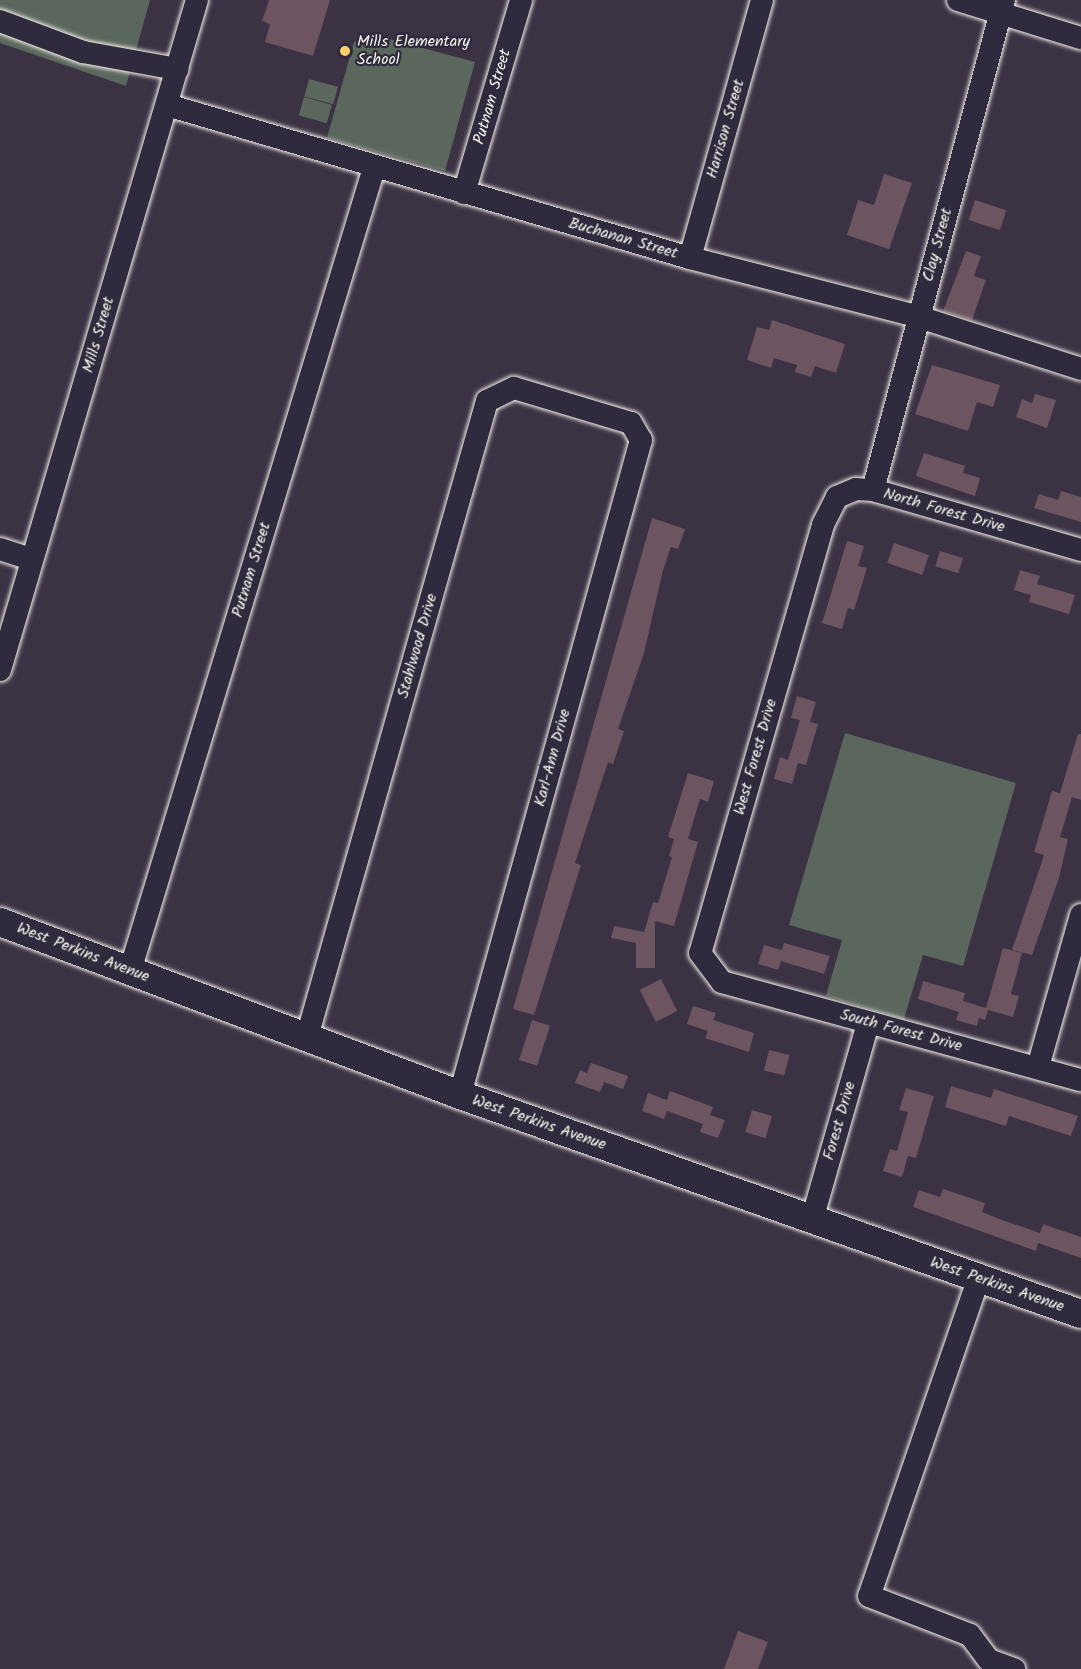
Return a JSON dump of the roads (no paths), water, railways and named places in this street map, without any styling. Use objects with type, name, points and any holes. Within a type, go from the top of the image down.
[{"type":"main road","name":"West Perkins Avenue","points":[[0,922],[459,1095],[978,1280],[1081,1314]]},
{"type":"street","name":"Mills Street","points":[[0,670],[31,558],[197,0]]},
{"type":"street","name":"Putnam Street","points":[[464,193],[521,0]]},
{"type":"street","name":"Harrison Street","points":[[690,258],[762,0]]},
{"type":"street","points":[[958,0],[1002,6],[1081,38]]},
{"type":"street","name":"Clay Street","points":[[873,490],[1002,6]]},
{"type":"street","points":[[0,21],[83,52],[177,69]]},
{"type":"street","name":"Buchanan Street","points":[[167,105],[374,168],[690,258],[919,317],[1081,369]]},
{"type":"street","name":"Putnam Street","points":[[130,971],[374,168]]},
{"type":"street","name":"Stahlwood Drive","points":[[307,1037],[487,401],[514,388],[631,423]]},
{"type":"street","name":"Karl-Ann Drive","points":[[459,1095],[641,440],[631,423]]},
{"type":"street","name":"North Forest Drive","points":[[823,525],[837,497],[856,489],[873,490],[1081,550]]},
{"type":"street","name":"West Forest Drive","points":[[722,982],[700,953],[823,525]]},
{"type":"street","points":[[0,549],[31,558]]},
{"type":"street","points":[[1038,1067],[1081,915]]},
{"type":"street","name":"South Forest Drive","points":[[722,982],[1081,1080]]},
{"type":"street","name":"Forest Drive","points":[[812,1220],[868,1023]]},
{"type":"street","points":[[978,1280],[869,1596],[970,1635],[988,1660],[1014,1669]]},
{"type":"place","name":"Mills Elementary School","points":[[345,51]]}]
